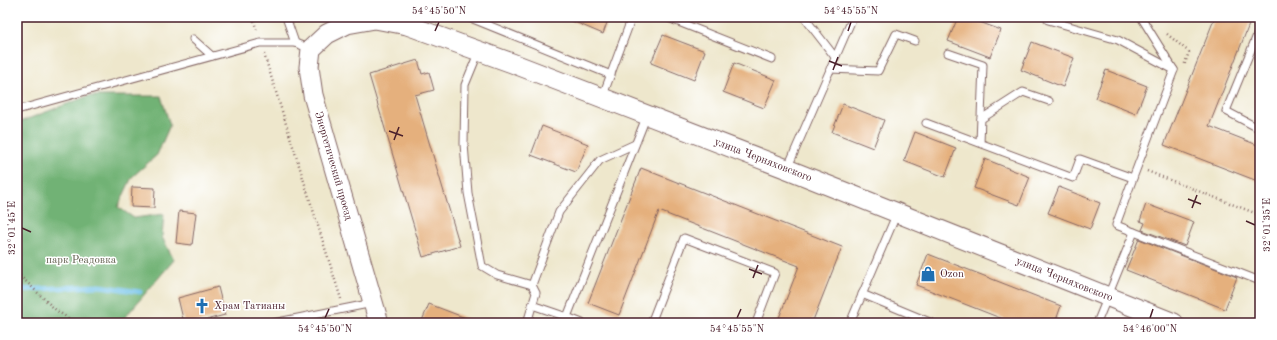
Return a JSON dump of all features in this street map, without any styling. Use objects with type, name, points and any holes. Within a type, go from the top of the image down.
[{"type":"street","name":"улица Черняховского","points":[[303,46],[347,24],[375,18],[409,21],[479,51],[787,169],[1174,323]]},
{"type":"street","name":"Энергетический проезд","points":[[303,46],[309,67],[313,95],[379,323]]},
{"type":"lane","points":[[286,17],[303,46]]},
{"type":"lane","points":[[468,17],[611,75]]},
{"type":"lane","points":[[602,98],[632,17]]},
{"type":"lane","points":[[666,17],[772,59]]},
{"type":"lane","points":[[804,17],[835,57]]},
{"type":"lane","points":[[787,169],[852,17]]},
{"type":"lane","points":[[1141,17],[1174,70]]},
{"type":"lane","points":[[1048,20],[1118,40],[1174,70]]},
{"type":"lane","points":[[1260,28],[1226,111],[1260,129]]},
{"type":"lane","points":[[830,69],[878,71],[896,34],[916,41]]},
{"type":"lane","points":[[193,39],[212,56]]},
{"type":"lane","points":[[17,110],[260,43],[303,46]]},
{"type":"lane","points":[[479,51],[465,85],[464,144],[468,193],[482,266],[497,275],[532,285]]},
{"type":"lane","points":[[948,53],[983,65],[980,143]]},
{"type":"lane","points":[[1174,70],[1116,225],[1260,281]]},
{"type":"lane","points":[[981,119],[1023,92],[1049,101]]},
{"type":"lane","points":[[567,317],[647,115]]},
{"type":"lane","points":[[926,122],[1073,178],[1080,159],[1133,178]]},
{"type":"lane","points":[[527,323],[536,293],[532,285],[559,212],[600,160],[635,144]]},
{"type":"lane","points":[[850,323],[897,213]]},
{"type":"lane","points":[[1097,323],[1134,232]]},
{"type":"lane","points":[[651,323],[684,238],[775,273],[756,323]]},
{"type":"lane","points":[[862,294],[932,323]]},
{"type":"lane","points":[[273,323],[373,302]]},
{"type":"lane","points":[[532,305],[582,323]]},
{"type":"path","points":[[253,17],[344,308]]},
{"type":"path","points":[[1162,30],[1189,52],[1184,67]]},
{"type":"path","points":[[1150,163],[1147,171],[1260,215]]},
{"type":"path","points":[[17,273],[57,311],[76,323]]},
{"type":"green space","name":"парк Реадовка","points":[[88,96],[161,96],[170,125],[157,155],[132,177],[118,207],[134,218],[164,214],[162,237],[174,260],[120,323],[17,323],[17,123]]},
{"type":"building","points":[[563,17],[609,17],[603,34]]},
{"type":"building","points":[[958,17],[966,17],[1001,30],[990,57],[948,41]]},
{"type":"building","points":[[1215,17],[1252,17],[1209,126],[1260,146],[1260,182],[1164,145]]},
{"type":"building","points":[[663,35],[705,51],[694,80],[651,63]]},
{"type":"building","points":[[1032,42],[1074,58],[1063,87],[1021,70]]},
{"type":"building","points":[[418,60],[422,74],[429,72],[434,90],[415,95],[460,246],[423,257],[369,75]]},
{"type":"building","points":[[734,63],[776,80],[764,108],[723,92]]},
{"type":"building","points":[[1106,70],[1147,86],[1136,114],[1095,98]]},
{"type":"building","points":[[843,104],[884,120],[873,148],[832,132]]},
{"type":"building","points":[[542,126],[588,144],[576,172],[531,155]]},
{"type":"building","points":[[915,132],[956,148],[945,177],[904,161]]},
{"type":"building","points":[[985,159],[1030,177],[1019,205],[974,188]]},
{"type":"building","points":[[641,168],[842,247],[812,323],[777,323],[799,266],[659,211],[619,315],[588,303]]},
{"type":"building","points":[[132,187],[155,188],[154,208],[131,207]]},
{"type":"building","points":[[1059,187],[1100,203],[1090,229],[1048,213]]},
{"type":"building","points":[[1146,204],[1194,222],[1185,246],[1142,230],[1145,223],[1140,221]]},
{"type":"building","points":[[179,211],[196,213],[192,245],[176,243]]},
{"type":"building","points":[[1139,239],[1237,277],[1225,309],[1126,270]]},
{"type":"building","points":[[928,254],[1061,306],[1055,323],[1013,323],[916,285]]},
{"type":"building","name":"Храм Татианы","points":[[218,287],[225,315],[194,323],[184,323],[178,298]]},
{"type":"building","points":[[429,304],[476,322],[476,323],[421,323]]},
{"type":"waterway","points":[[17,290],[100,286],[140,292]]},
{"type":"place","name":"Ozon","points":[[928,274]]},
{"type":"place","name":"Храм Татианы","points":[[202,306]]}]
